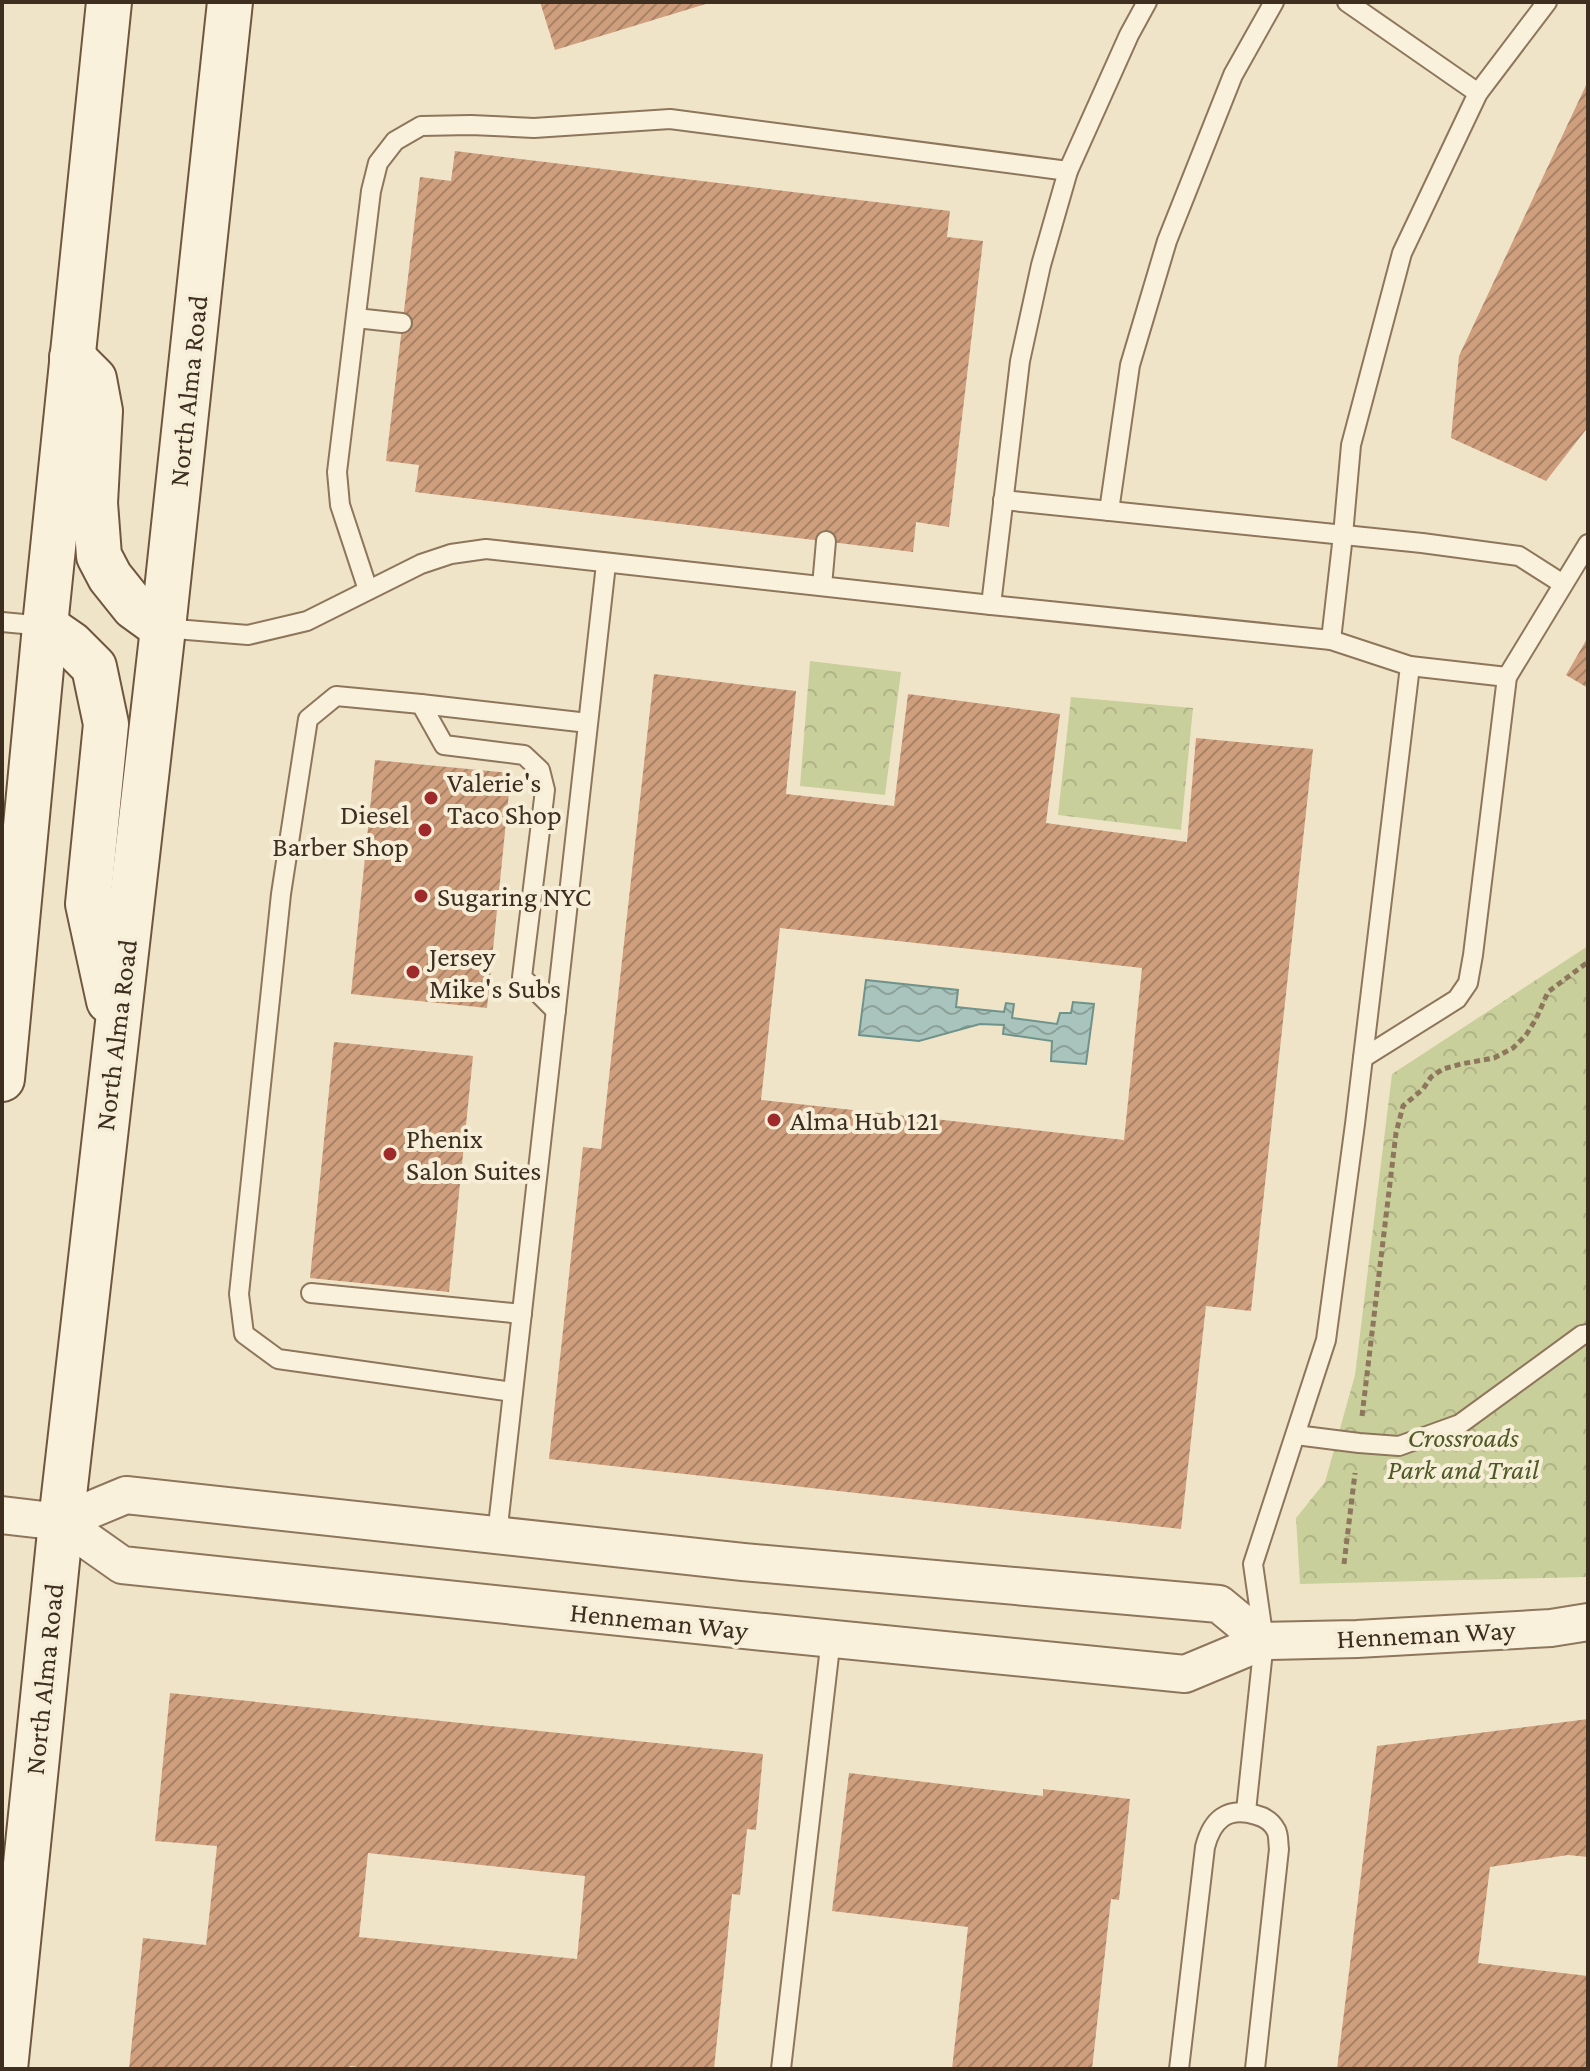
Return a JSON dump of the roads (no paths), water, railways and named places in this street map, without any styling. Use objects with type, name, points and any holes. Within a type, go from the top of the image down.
[{"type":"main road","points":[[77,2],[95,133]]},
{"type":"main road","points":[[2,1079],[109,2]]},
{"type":"main road","name":"North Alma Road","points":[[5,2069],[61,1522],[163,628],[230,2]]},
{"type":"main road","points":[[72,357],[94,379],[100,411],[95,503],[99,556],[110,577],[134,607],[163,628]]},
{"type":"main road","points":[[45,626],[71,644],[94,667],[106,724],[88,904],[117,1033]]},
{"type":"street","name":"Henneman Way","points":[[61,1522],[126,1495],[743,1562],[1219,1604],[1264,1641]]},
{"type":"street","name":"Henneman Way","points":[[2,1515],[61,1522],[122,1565],[1185,1674],[1264,1641],[1536,1629],[1588,1622]]},
{"type":"lane","points":[[991,605],[1020,361],[1041,265],[1068,171],[1147,2]]},
{"type":"lane","points":[[1109,511],[1130,365],[1167,241],[1233,75],[1274,2]]},
{"type":"lane","points":[[1347,2],[1478,93]]},
{"type":"lane","points":[[1331,640],[1351,445],[1402,253],[1478,93],[1547,2]]},
{"type":"lane","points":[[368,590],[340,505],[337,472],[371,191],[378,163],[395,141],[421,126],[534,128],[670,119],[1068,171]]},
{"type":"lane","points":[[356,318],[402,323]]},
{"type":"lane","points":[[1003,500],[1519,556],[1563,584]]},
{"type":"lane","points":[[822,586],[826,541]]},
{"type":"lane","points":[[1363,1058],[1457,999],[1468,983],[1507,677],[1588,544]]},
{"type":"lane","points":[[163,628],[248,635],[307,621],[421,564],[451,554],[486,549],[1331,640],[1410,666],[1507,677]]},
{"type":"lane","points":[[497,1535],[606,564]]},
{"type":"lane","points":[[2,622],[45,626]]},
{"type":"lane","points":[[1246,1811],[1264,1641],[1253,1564],[1326,1340],[1410,666]]},
{"type":"lane","points":[[513,1392],[278,1359],[244,1334],[239,1294],[281,894],[308,719],[336,696],[588,723]]},
{"type":"lane","points":[[421,704],[444,745],[524,755],[540,770],[545,790],[522,977],[556,1011]]},
{"type":"lane","points":[[311,1293],[522,1314]]},
{"type":"lane","points":[[1296,1435],[1399,1446],[1460,1424],[1582,1335],[1588,1334]]},
{"type":"lane","points":[[781,2069],[831,1638]]},
{"type":"lane","points":[[1179,2069],[1208,1832],[1217,1820],[1231,1813],[1246,1811],[1266,1818],[1272,1824],[1278,1831],[1279,1849],[1255,2069]]},
{"type":"water","points":[[866,980],[958,990],[956,1007],[1004,1012],[1006,1003],[1014,1004],[1012,1018],[1057,1024],[1060,1013],[1071,1013],[1073,1002],[1094,1004],[1086,1064],[1051,1061],[1052,1041],[1003,1034],[1004,1025],[980,1024],[919,1041],[859,1035]]},
{"type":"place","name":"Valerie's Taco Shop","points":[[431,798]]},
{"type":"place","name":"Diesel Barber Shop","points":[[425,830]]},
{"type":"place","name":"Sugaring NYC","points":[[421,896]]},
{"type":"place","name":"Jersey Mike's Subs","points":[[413,972]]},
{"type":"place","name":"Alma Hub 121","points":[[774,1120]]},
{"type":"place","name":"Phenix Salon Suites","points":[[390,1154]]},
{"type":"park label","name":"Crossroads Park and Trail","points":[[1463,1453]]}]
